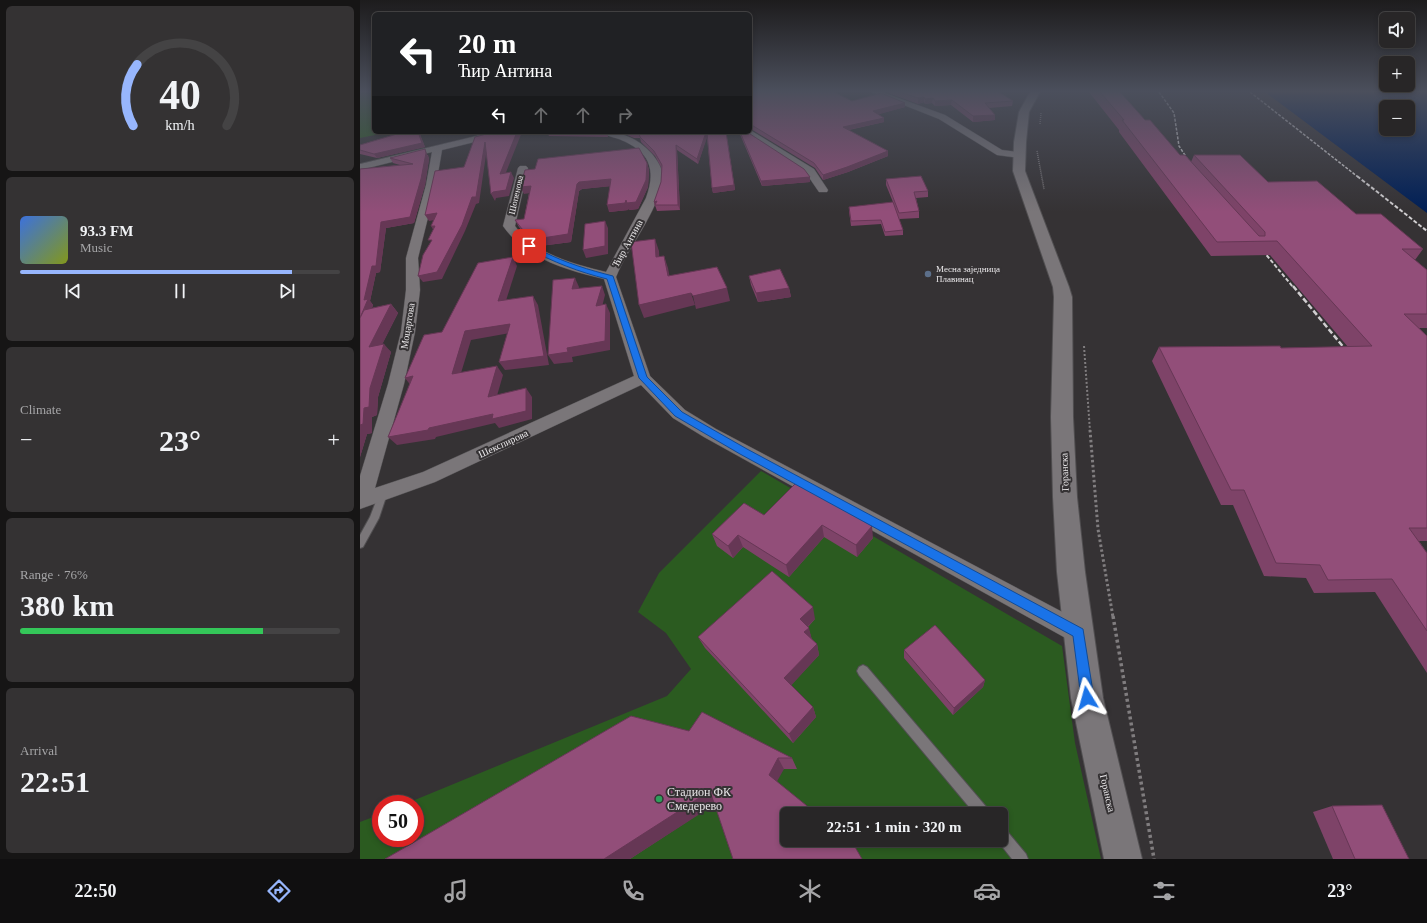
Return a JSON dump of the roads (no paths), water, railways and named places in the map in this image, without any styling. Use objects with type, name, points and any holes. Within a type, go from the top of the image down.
[{"type":"main road","name":"Горанска","points":[[1022,132],[1019,155],[1020,176],[1049,251],[1063,297],[1062,418],[1065,497],[1071,572],[1091,717],[1123,859]]},
{"type":"street","points":[[966,132],[1000,153],[1019,155]]},
{"type":"street","points":[[360,167],[436,150],[496,134]]},
{"type":"street","name":"Ћир Антина","points":[[613,134],[623,137],[639,146],[650,158],[657,173],[656,185],[651,198],[629,240],[613,266],[610,277],[643,378],[678,414],[710,433],[1079,633]]},
{"type":"street","points":[[751,134],[810,171],[823,190]]},
{"type":"street","name":"Моцартова","points":[[361,501],[396,384],[408,332],[413,290],[412,258],[431,185],[436,150]]},
{"type":"street","name":"Шопенова","points":[[523,168],[509,226],[516,238],[548,256],[581,270],[610,277]]},
{"type":"street","name":"Шекспирова","points":[[361,501],[429,477],[643,378]]},
{"type":"lane","points":[[360,544],[374,518],[383,494]]},
{"type":"lane","points":[[863,671],[977,807]]},
{"type":"lane","points":[[1008,844],[1021,859]]},
{"type":"water","points":[[1319,132],[1379,132],[1379,136],[1415,136],[1415,132],[1427,132],[1427,213]]},
{"type":"railway","points":[[1177,132],[1179,146],[1190,163]]},
{"type":"railway","points":[[1301,132],[1358,177]]},
{"type":"railway","points":[[1357,176],[1427,231]]},
{"type":"railway","points":[[1259,246],[1293,287]]},
{"type":"railway","points":[[1293,286],[1350,355]]},
{"type":"place","name":"Месна заједница Плавинац","points":[[928,274]]},
{"type":"place","name":"Стадион ФК Смедерево","points":[[659,799]]}]
